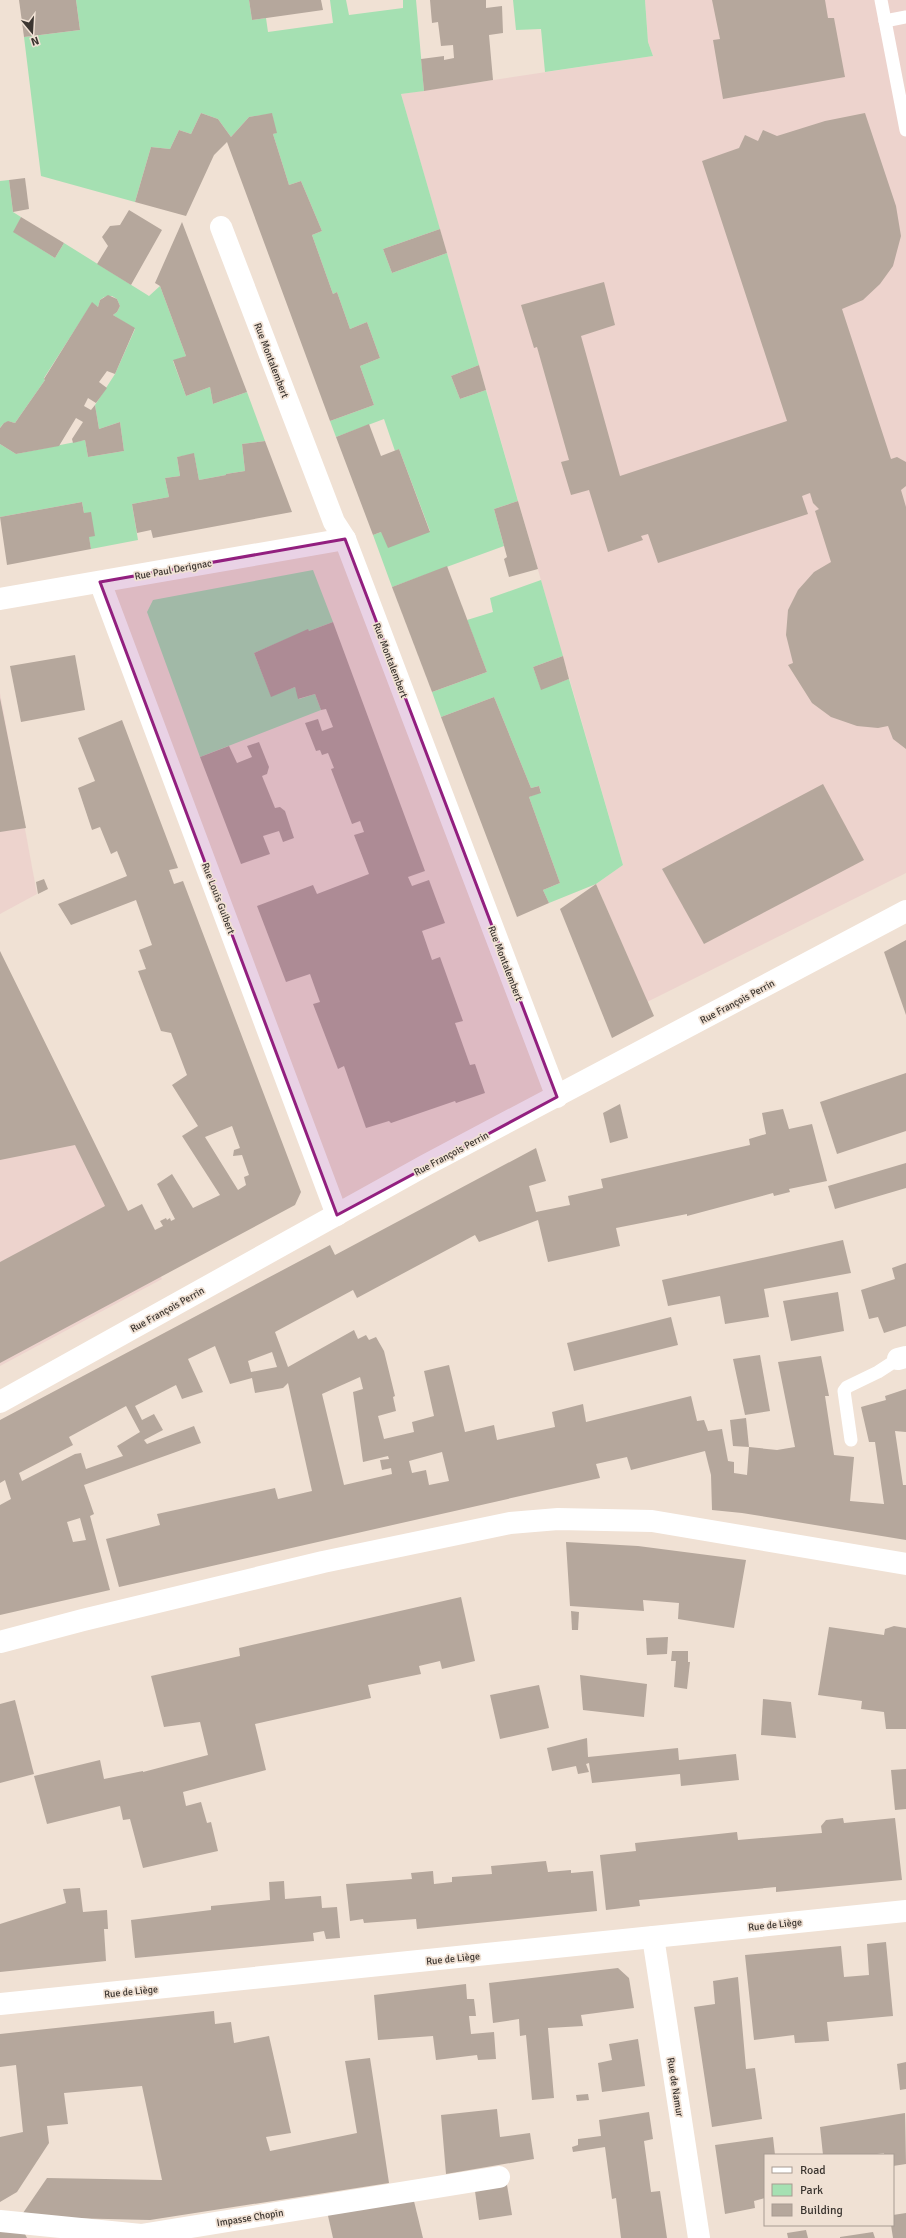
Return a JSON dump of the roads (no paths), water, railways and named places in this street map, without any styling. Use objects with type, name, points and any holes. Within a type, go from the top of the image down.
[{"type":"street","name":"Rue Montalembert","points":[[221,226],[334,522],[345,538],[556,1097]]},
{"type":"street","name":"Rue Paul Derignac","points":[[0,599],[345,538]]},
{"type":"street","name":"Rue Louis Guibert","points":[[100,582],[337,1215]]},
{"type":"street","name":"Rue François Perrin","points":[[0,1402],[426,1165],[906,911]]},
{"type":"street","points":[[0,1642],[83,1620],[323,1562],[510,1523],[558,1519],[652,1522],[906,1564]]},
{"type":"street","name":"Rue de Liège","points":[[0,2004],[906,1911]]},
{"type":"street","name":"Rue de Namur","points":[[653,1937],[699,2238]]},
{"type":"street","name":"Impasse Chopin","points":[[0,2221],[141,2235],[499,2177]]},
{"type":"lane","points":[[881,0],[906,130]]},
{"type":"lane","points":[[885,21],[906,17]]},
{"type":"lane","points":[[851,1440],[844,1391],[847,1387],[902,1358]]}]
